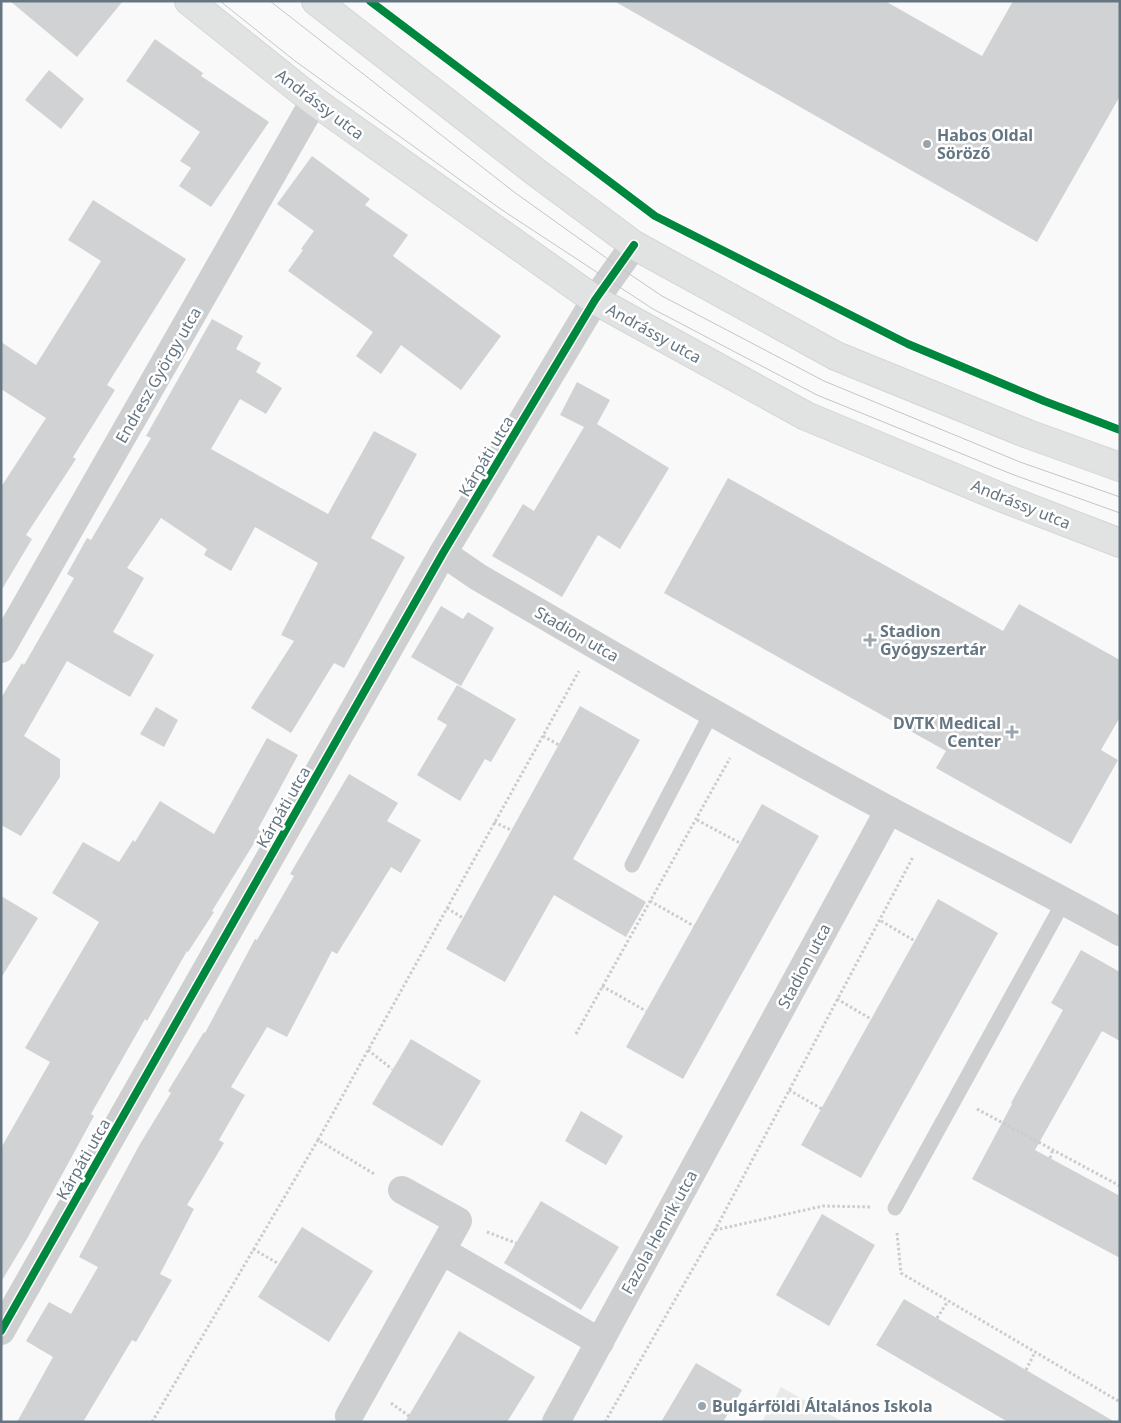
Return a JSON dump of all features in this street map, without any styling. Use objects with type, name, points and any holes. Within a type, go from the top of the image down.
[{"type":"main road","name":"Andrássy utca","points":[[189,1],[314,102],[595,300],[806,416],[1003,498],[1120,543]]},
{"type":"main road","points":[[316,1],[537,173],[634,245],[836,356],[1028,434],[1120,467]]},
{"type":"street","name":"Endresz György utca","points":[[1,649],[314,102]]},
{"type":"street","name":"Kárpáti utca","points":[[1,1331],[443,553],[595,300],[634,245]]},
{"type":"street","name":"Stadion utca","points":[[443,553],[478,577],[712,712],[888,810],[1064,900],[1120,932]]},
{"type":"street","name":"Stadion utca","points":[[719,1122],[888,810]]},
{"type":"street","name":"Fazola Henrik utca","points":[[556,1422],[719,1122]]},
{"type":"street","points":[[348,1416],[458,1221],[402,1190]]},
{"type":"street","points":[[442,1251],[600,1342]]},
{"type":"lane","points":[[632,864],[712,712]]},
{"type":"lane","points":[[895,1208],[1064,900]]},
{"type":"path","points":[[152,1422],[318,1140],[594,644]]},
{"type":"path","points":[[542,736],[559,744]]},
{"type":"path","points":[[576,1034],[733,753]]},
{"type":"path","points":[[697,820],[740,843]]},
{"type":"path","points":[[494,822],[511,830]]},
{"type":"path","points":[[605,1422],[715,1230],[928,830]]},
{"type":"path","points":[[650,901],[694,926]]},
{"type":"path","points":[[447,908],[463,918]]},
{"type":"path","points":[[881,921],[915,941]]},
{"type":"path","points":[[602,986],[646,1010]]},
{"type":"path","points":[[837,999],[871,1019]]},
{"type":"path","points":[[368,1050],[392,1069]]},
{"type":"path","points":[[789,1090],[822,1109]]},
{"type":"path","points":[[956,1098],[1120,1186]]},
{"type":"path","points":[[318,1140],[402,1190]]},
{"type":"path","points":[[1050,1158],[1053,1149]]},
{"type":"path","points":[[715,1230],[823,1206],[895,1208],[901,1273],[1120,1402]]},
{"type":"path","points":[[253,1249],[279,1264]]},
{"type":"path","points":[[937,1318],[948,1301]]},
{"type":"path","points":[[1026,1370],[1035,1352]]},
{"type":"shaded area","points":[[781,1387],[843,1422],[762,1422]]},
{"type":"building","points":[[10,1],[123,1],[77,57]]},
{"type":"building","points":[[614,1],[885,1],[982,56],[1013,1],[1120,1],[1120,96],[1037,242]]},
{"type":"building","points":[[155,39],[203,73],[201,76],[269,122],[211,207],[179,186],[191,168],[180,161],[200,132],[126,81]]},
{"type":"building","points":[[49,70],[84,99],[61,129],[25,100]]},
{"type":"building","points":[[312,156],[370,199],[365,205],[408,235],[393,256],[501,336],[461,390],[401,345],[381,374],[356,356],[373,332],[288,271],[314,231],[277,204]]},
{"type":"building","points":[[93,200],[186,259],[107,385],[115,390],[73,457],[76,459],[26,535],[32,539],[1,591],[1,487],[46,418],[1,389],[1,342],[36,365],[101,261],[68,240]]},
{"type":"building","points":[[212,319],[243,336],[236,349],[261,363],[256,372],[282,388],[266,414],[240,399],[211,449],[328,514],[374,431],[417,454],[371,538],[405,557],[344,668],[334,663],[291,733],[251,708],[294,641],[281,635],[318,563],[255,527],[231,571],[204,555],[207,549],[161,518],[127,568],[144,578],[113,632],[154,655],[130,697],[67,661],[24,736],[60,759],[60,777],[21,836],[1,825],[1,698],[22,663],[24,665],[74,578],[67,574],[87,538],[91,540],[151,438],[146,436]]},
{"type":"building","points":[[577,382],[610,400],[597,424],[669,468],[620,549],[598,535],[562,597],[492,556],[523,504],[534,511],[584,427],[560,415]]},
{"type":"building","points":[[728,478],[1003,631],[1019,604],[1120,660],[1120,717],[1101,750],[1118,760],[1071,844],[936,768],[946,751],[664,593]]},
{"type":"building","points":[[441,606],[463,619],[468,612],[494,628],[461,686],[411,657]]},
{"type":"building","points":[[457,685],[516,719],[491,762],[485,759],[460,801],[417,775],[447,725],[437,719]]},
{"type":"building","points":[[580,706],[640,740],[573,859],[646,902],[626,937],[554,895],[505,982],[446,949]]},
{"type":"building","points":[[156,707],[178,720],[164,747],[140,734]]},
{"type":"building","points":[[267,738],[298,755],[258,829],[261,832],[212,911],[214,912],[187,951],[147,1021],[145,1019],[91,1114],[94,1116],[28,1237],[1,1282],[1,1148],[50,1062],[25,1048],[99,922],[52,893],[83,842],[119,862],[133,840],[135,842],[160,801],[214,834]]},
{"type":"building","points":[[349,774],[398,803],[387,821],[421,840],[401,873],[391,867],[337,954],[332,951],[287,1037],[267,1027],[231,1087],[245,1095],[219,1140],[224,1143],[187,1205],[194,1209],[160,1274],[172,1280],[136,1342],[132,1340],[83,1422],[17,1422],[53,1357],[26,1341],[49,1302],[71,1314],[98,1267],[79,1257],[140,1144],[171,1093],[168,1091],[205,1033],[255,939],[257,940],[294,876],[290,874]]},
{"type":"building","points":[[762,804],[819,836],[683,1079],[626,1047]]},
{"type":"building","points":[[1,896],[38,918],[1,978]]},
{"type":"building","points":[[938,899],[998,933],[861,1178],[801,1145]]},
{"type":"building","points":[[1081,950],[1120,972],[1120,1041],[1102,1031],[1035,1150],[1120,1196],[1120,1258],[972,1179],[1011,1103],[1063,1010],[1051,1003]]},
{"type":"building","points":[[411,1039],[481,1081],[442,1146],[372,1104]]},
{"type":"building","points":[[581,1111],[623,1136],[606,1165],[565,1141]]},
{"type":"building","points":[[541,1201],[619,1247],[581,1310],[504,1263]]},
{"type":"building","points":[[822,1214],[875,1245],[829,1326],[776,1295]]},
{"type":"building","points":[[302,1227],[373,1271],[329,1342],[258,1297]]},
{"type":"building","points":[[904,1299],[1115,1422],[1008,1422],[876,1345]]},
{"type":"building","points":[[459,1331],[535,1377],[507,1422],[405,1422]]},
{"type":"building","name":"Bulgárföldi Általános Iskola","points":[[696,1363],[742,1390],[723,1422],[661,1422]]},
{"type":"tram line","points":[[220,1],[295,61],[502,210],[653,309],[817,395],[1014,475],[1120,513]]},
{"type":"tram line","points":[[270,1],[514,192],[662,296],[824,381],[1020,462],[1120,497]]},
{"type":"cycle path","points":[[370,1],[655,216],[908,344],[1044,401],[1120,430]]},
{"type":"cycle path","points":[[1,1331],[443,553],[595,300],[634,245]]},
{"type":"place","name":"Habos Oldal Söröző","points":[[927,144]]},
{"type":"place","name":"Stadion Gyógyszertár","points":[[870,640]]},
{"type":"place","name":"DVTK Medical Center","points":[[1012,732]]},
{"type":"place","name":"Bulgárföldi Általános Iskola","points":[[702,1406]]}]
